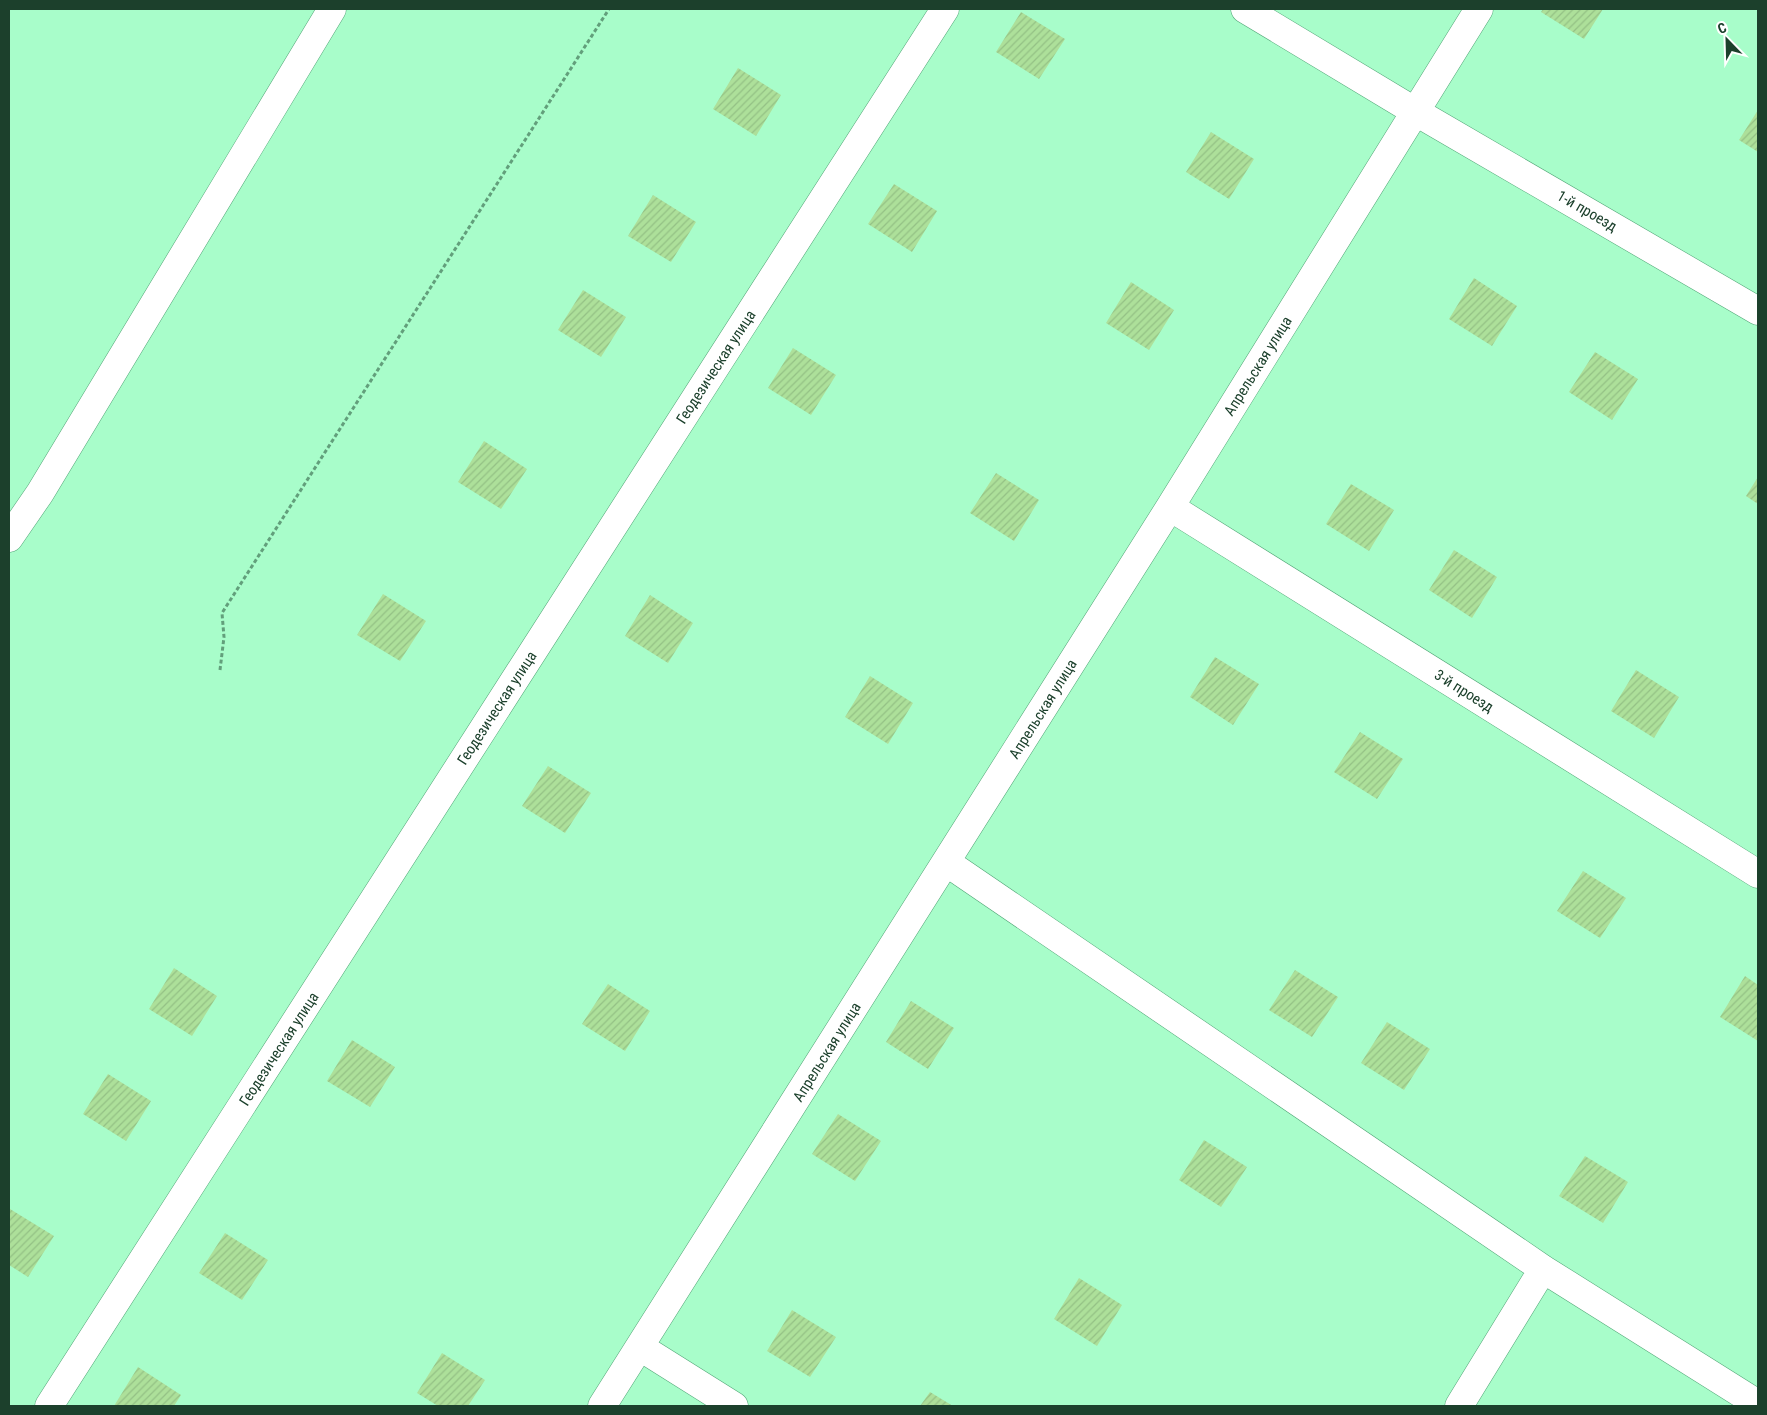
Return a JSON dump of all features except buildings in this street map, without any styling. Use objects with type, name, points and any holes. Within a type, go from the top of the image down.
[{"type":"street","points":[[9,538],[40,493],[332,9]]},
{"type":"street","name":"Геодезическая улица","points":[[49,1406],[945,9]]},
{"type":"street","name":"1-й проезд","points":[[1246,9],[1416,112],[1758,311]]},
{"type":"street","name":"Апрельская улица","points":[[602,1406],[1170,507],[1479,9]]},
{"type":"street","name":"3-й проезд","points":[[1170,507],[1758,874]]},
{"type":"street","points":[[946,862],[1543,1269],[1758,1404]]},
{"type":"street","points":[[1459,1406],[1543,1269]]},
{"type":"street","points":[[640,1347],[734,1406]]},
{"type":"path","points":[[220,670],[224,637],[222,613],[609,9]]}]
